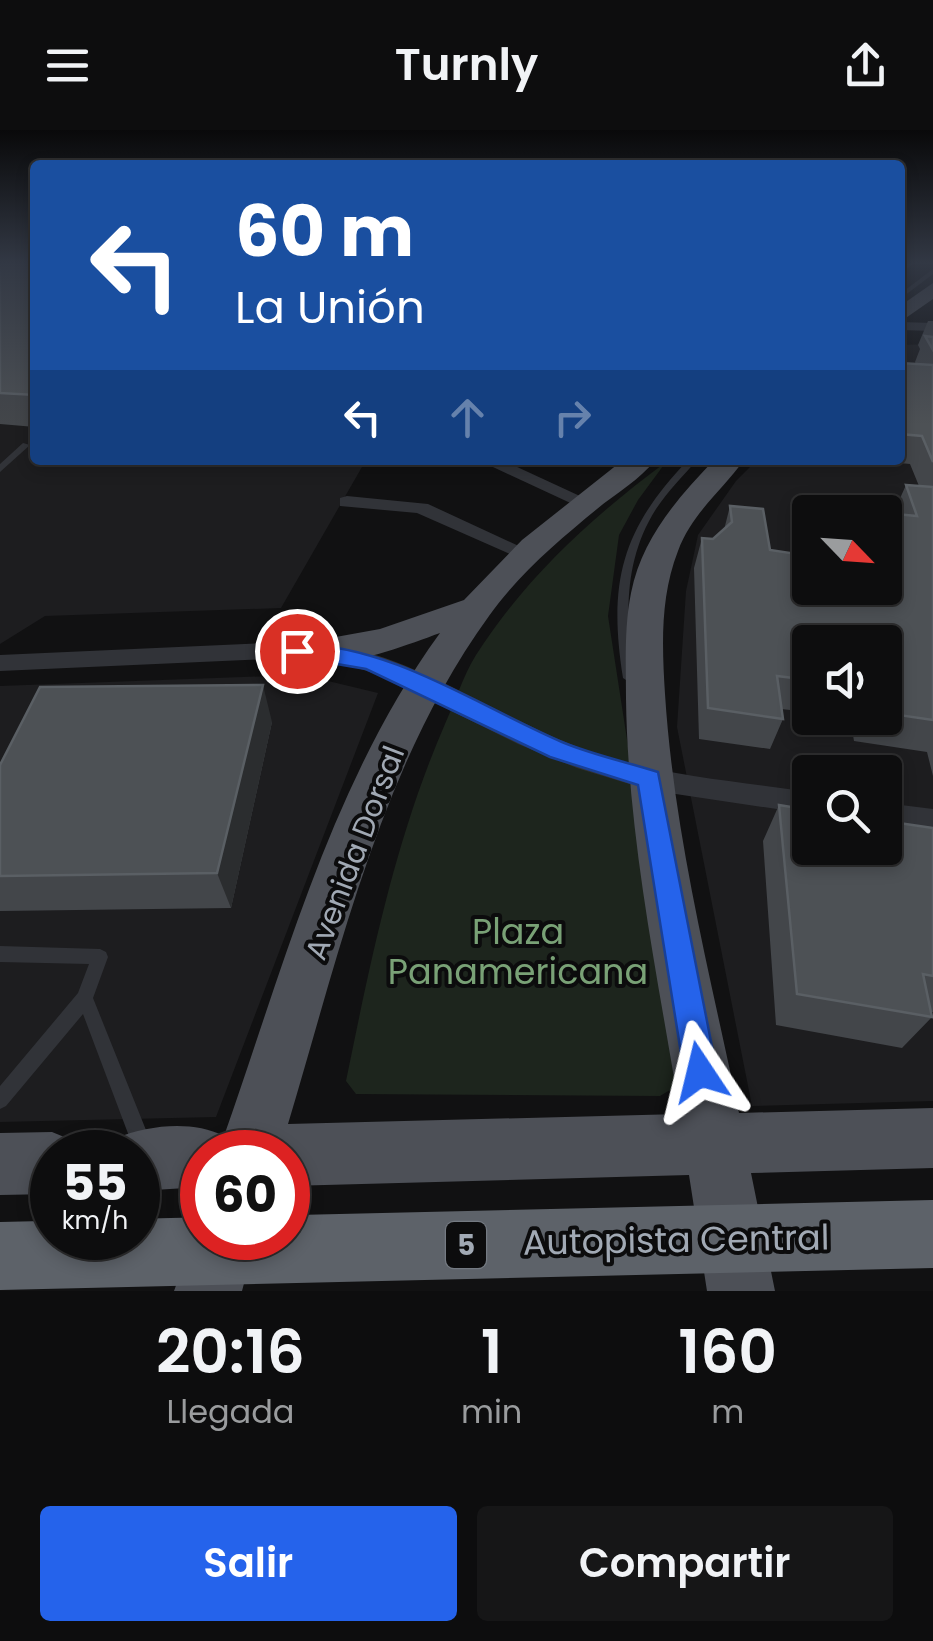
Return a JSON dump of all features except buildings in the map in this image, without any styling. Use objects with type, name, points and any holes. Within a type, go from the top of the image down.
[{"type":"highway","name":"Autopista Central","points":[[0,1256],[933,1234]]},
{"type":"main road","name":"Avenida Dorsal","points":[[256,1130],[357,830],[385,765],[426,688],[476,608],[526,554],[635,465]]},
{"type":"main road","points":[[725,465],[681,512],[648,592],[644,650],[649,779],[741,1291]]},
{"type":"main road","points":[[321,652],[410,632],[476,608]]},
{"type":"main road","points":[[310,1155],[933,1138]]},
{"type":"main road","points":[[0,1164],[30,1163]]},
{"type":"main road","points":[[208,1291],[217,1260]]},
{"type":"street","points":[[499,465],[586,503]]},
{"type":"street","points":[[346,502],[420,508],[526,554]]},
{"type":"street","points":[[0,663],[321,652],[372,663],[558,750],[649,779],[792,800]]},
{"type":"street","points":[[902,816],[933,821]]},
{"type":"lane","points":[[0,469],[26,445]]},
{"type":"lane","points":[[649,779],[623,648],[622,590],[627,557],[637,530],[669,484],[688,465]]},
{"type":"lane","points":[[0,1100],[85,998],[100,957],[1,957]]},
{"type":"lane","points":[[85,998],[162,1159]]},
{"type":"shaded area","points":[[0,316],[30,316],[30,465],[363,465],[281,608],[45,616],[0,644]]},
{"type":"shaded area","points":[[933,344],[933,1101],[752,1106],[677,727],[686,591],[698,535],[752,465],[905,465],[905,345]]},
{"type":"shaded area","points":[[273,676],[324,680],[378,693],[216,1117],[0,1122],[0,686]]},
{"type":"green space","name":"Plaza Panamericana","points":[[664,465],[619,535],[608,616],[680,1084],[660,1096],[356,1094],[346,1081],[386,900],[427,767],[467,672],[516,600],[612,504]]},
{"type":"route","points":[[297,651],[343,655],[372,663],[558,750],[649,779],[700,1072]]}]
